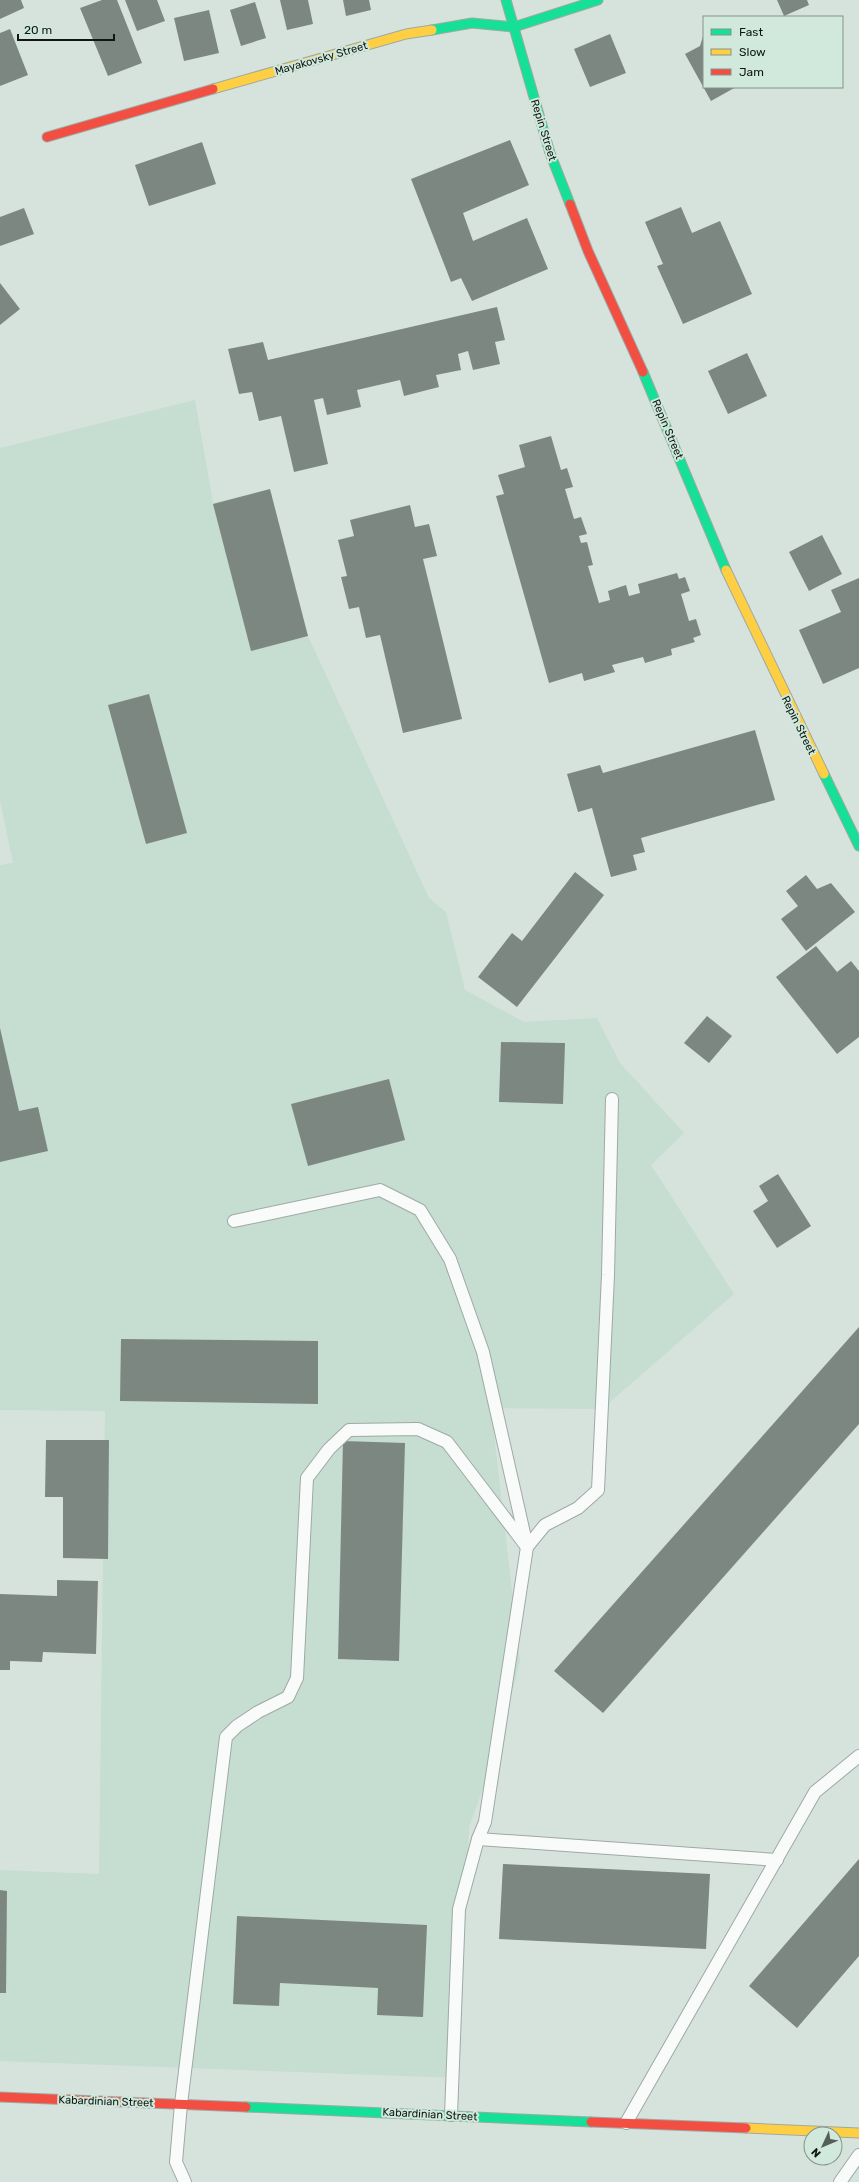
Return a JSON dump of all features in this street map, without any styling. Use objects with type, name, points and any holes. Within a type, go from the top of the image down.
[{"type":"street","name":"Repin Street","points":[[506,0],[550,153],[588,251],[656,401],[735,592],[859,846]]},
{"type":"street","name":"Mayakovsky Street","points":[[47,137],[406,34],[472,23],[514,27],[598,0]]},
{"type":"street","name":"Kabardinian Street","points":[[0,2097],[859,2133]]},
{"type":"lane","points":[[527,1547],[546,1525],[578,1508],[598,1490],[608,1275],[612,1099]]},
{"type":"lane","points":[[234,1222],[380,1190],[420,1210],[450,1259],[484,1352],[527,1547],[485,1822],[478,1839],[459,1909],[451,2115]]},
{"type":"lane","points":[[185,2182],[176,2162],[181,2104],[226,1737],[237,1726],[258,1712],[288,1697],[297,1678],[307,1478],[329,1449],[349,1430],[418,1428],[447,1442],[527,1547]]},
{"type":"lane","points":[[626,2123],[815,1792],[859,1756]]},
{"type":"lane","points":[[478,1839],[777,1860]]},
{"type":"lane","points":[[840,2182],[859,2155]]},
{"type":"shaded area","points":[[195,400],[213,503],[270,489],[308,636],[429,898],[446,912],[465,990],[524,1022],[597,1018],[620,1063],[684,1133],[651,1165],[734,1294],[602,1409],[491,1408],[520,1661],[500,1742],[469,1827],[459,2078],[0,2061],[0,1870],[99,1874],[105,1411],[0,1410],[0,865],[13,863],[0,800],[0,448]]},
{"type":"building","points":[[0,0],[21,0],[24,8],[0,19]]},
{"type":"building","points":[[102,0],[117,0],[142,63],[108,76],[80,8]]},
{"type":"building","points":[[125,0],[157,0],[165,21],[137,31]]},
{"type":"building","points":[[280,0],[308,0],[313,24],[287,30]]},
{"type":"building","points":[[343,0],[369,0],[371,10],[346,16]]},
{"type":"building","points":[[777,0],[807,0],[809,5],[784,16]]},
{"type":"building","points":[[255,2],[266,38],[241,46],[230,10]]},
{"type":"building","points":[[209,10],[219,53],[184,61],[174,18]]},
{"type":"building","points":[[10,29],[28,75],[0,86],[0,33]]},
{"type":"building","points":[[610,34],[626,73],[590,87],[574,49]]},
{"type":"building","points":[[703,36],[703,87],[685,54],[700,46]]},
{"type":"building","points":[[704,88],[734,88],[711,101]]},
{"type":"building","points":[[510,140],[529,185],[463,213],[473,241],[527,218],[548,269],[472,301],[461,278],[451,282],[411,179]]},
{"type":"building","points":[[202,142],[216,184],[149,206],[135,165]]},
{"type":"building","points":[[681,207],[692,233],[720,221],[752,294],[683,324],[657,266],[663,264],[645,222]]},
{"type":"building","points":[[24,208],[34,234],[0,246],[0,217]]},
{"type":"building","points":[[0,283],[20,309],[0,325]]},
{"type":"building","points":[[497,307],[505,340],[495,342],[500,364],[473,370],[468,351],[458,354],[461,370],[436,375],[439,387],[404,396],[400,380],[357,390],[361,407],[327,415],[323,398],[314,400],[328,464],[294,472],[281,416],[259,421],[252,392],[239,394],[228,349],[263,342],[268,360]]},
{"type":"building","points":[[747,353],[767,396],[728,414],[708,371]]},
{"type":"building","points":[[551,436],[561,470],[567,468],[573,487],[565,489],[574,519],[581,517],[587,534],[579,536],[581,543],[587,542],[593,565],[588,566],[599,603],[610,600],[608,591],[626,585],[629,596],[640,593],[638,584],[677,573],[679,579],[685,577],[690,591],[681,594],[689,621],[696,619],[701,635],[693,638],[695,642],[671,649],[672,655],[645,663],[643,657],[612,665],[615,672],[584,681],[582,673],[549,683],[496,496],[504,494],[498,475],[525,467],[519,445]]},
{"type":"building","points":[[270,489],[308,636],[251,651],[213,504]]},
{"type":"building","points":[[410,505],[415,527],[429,524],[437,556],[423,559],[462,719],[403,733],[380,635],[366,638],[359,607],[349,609],[341,577],[347,576],[338,540],[354,536],[350,520]]},
{"type":"building","points":[[822,535],[842,574],[809,591],[789,552]]},
{"type":"building","points":[[859,578],[859,668],[823,684],[799,630],[841,612],[831,590]]},
{"type":"building","points":[[149,694],[187,833],[146,844],[108,705]]},
{"type":"building","points":[[755,730],[775,800],[641,838],[645,852],[633,855],[637,870],[611,877],[592,808],[578,812],[567,774],[600,765],[603,773]]},
{"type":"building","points":[[575,872],[604,895],[517,1007],[478,977],[512,933],[522,941]]},
{"type":"building","points":[[806,875],[817,889],[831,883],[855,912],[806,951],[781,919],[798,906],[786,891]]},
{"type":"building","points":[[816,946],[837,972],[851,961],[859,971],[859,1037],[837,1054],[776,977]]},
{"type":"building","points":[[707,1016],[732,1036],[709,1063],[684,1043]]},
{"type":"building","points":[[0,1028],[19,1111],[38,1107],[48,1151],[0,1162]]},
{"type":"building","points":[[501,1042],[565,1043],[563,1104],[499,1102]]},
{"type":"building","points":[[389,1079],[405,1140],[308,1166],[291,1104]]},
{"type":"building","points":[[778,1174],[811,1226],[777,1248],[753,1211],[768,1201],[759,1186]]},
{"type":"building","points":[[859,1327],[859,1424],[603,1713],[554,1671]]},
{"type":"building","points":[[121,1339],[318,1341],[318,1404],[120,1401]]},
{"type":"building","points":[[46,1440],[109,1440],[108,1559],[63,1558],[63,1497],[45,1497]]},
{"type":"building","points":[[343,1441],[405,1443],[399,1661],[338,1659]]},
{"type":"building","points":[[57,1580],[98,1581],[96,1654],[43,1652],[42,1662],[10,1661],[10,1670],[0,1670],[0,1594],[57,1596]]},
{"type":"building","points":[[859,1859],[859,1956],[797,2028],[749,1986]]},
{"type":"building","points":[[503,1864],[710,1874],[706,1949],[499,1939]]},
{"type":"building","points":[[0,1890],[7,1891],[6,1993],[0,1993]]},
{"type":"building","points":[[237,1916],[427,1925],[423,2017],[377,2015],[378,1988],[280,1983],[279,2006],[233,2004]]},
{"type":"traffic: fast","points":[[506,0],[550,153],[570,204]]},
{"type":"traffic: fast","points":[[432,30],[472,23],[514,27],[598,0]]},
{"type":"traffic: fast","points":[[643,372],[726,570]]},
{"type":"traffic: fast","points":[[824,774],[859,846]]},
{"type":"traffic: fast","points":[[246,2107],[591,2122]]},
{"type":"traffic: slow","points":[[213,89],[406,34],[432,30]]},
{"type":"traffic: slow","points":[[726,570],[824,774]]},
{"type":"traffic: slow","points":[[746,2128],[859,2133]]},
{"type":"traffic: jam","points":[[47,137],[213,89]]},
{"type":"traffic: jam","points":[[570,204],[588,251],[643,372]]},
{"type":"traffic: jam","points":[[0,2097],[246,2107]]},
{"type":"traffic: jam","points":[[591,2122],[746,2128]]}]
